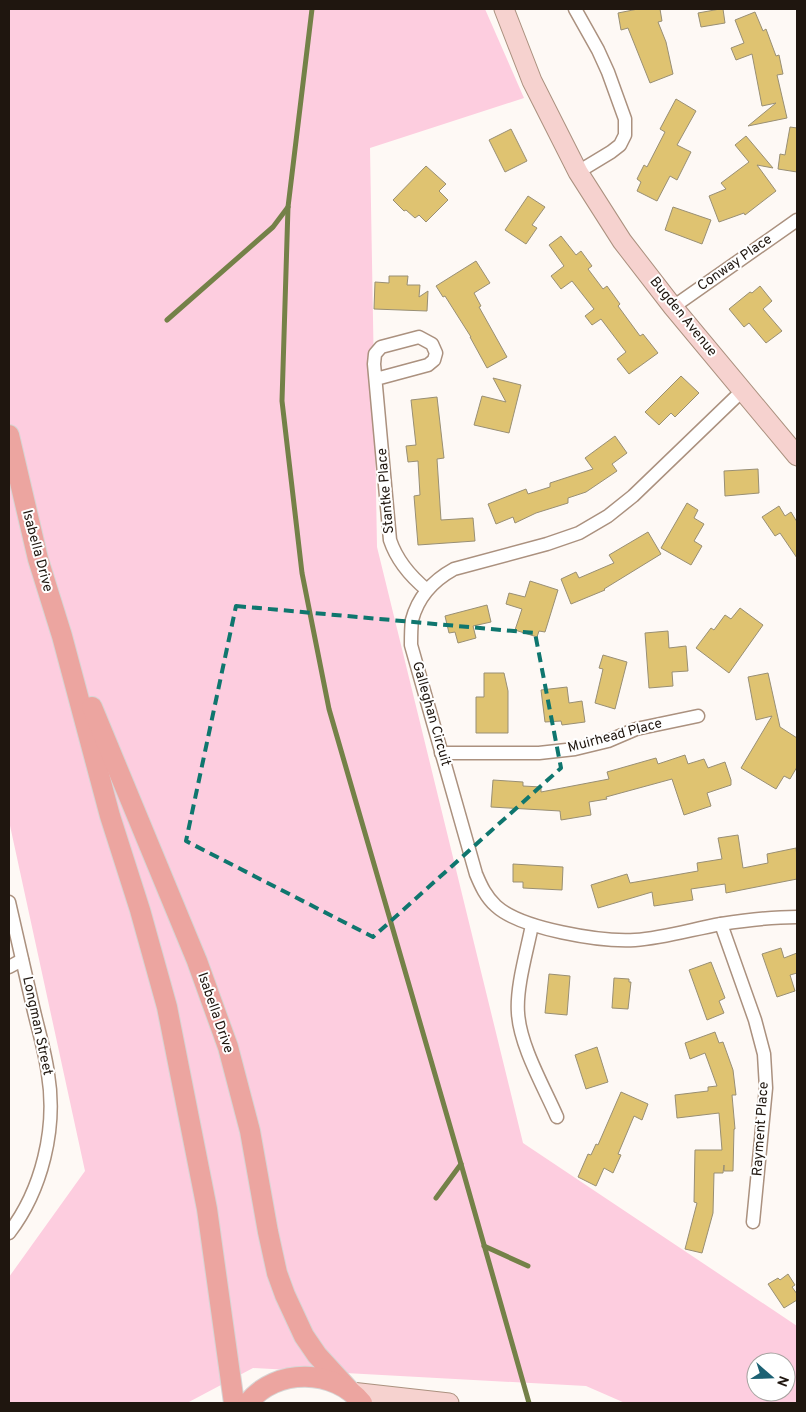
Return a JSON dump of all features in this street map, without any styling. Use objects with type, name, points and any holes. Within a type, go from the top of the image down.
[{"type":"main road","name":"Isabella Drive","points":[[9,435],[38,559],[62,636],[110,816],[140,910],[166,1007],[207,1210],[234,1403]]},
{"type":"main road","name":"Isabella Drive","points":[[62,636],[197,961],[228,1047],[250,1130],[277,1273],[285,1295],[300,1329],[317,1355],[354,1395]]},
{"type":"main road","points":[[248,1403],[272,1384],[298,1377],[325,1379],[354,1395]]},
{"type":"street","name":"Bugden Avenue","points":[[504,9],[532,81],[578,172],[622,241],[673,307],[797,456]]},
{"type":"street","points":[[575,9],[598,50],[625,119],[625,135],[620,145],[578,172]]},
{"type":"street","name":"Conway Place","points":[[673,307],[797,220]]},
{"type":"street","name":"Stantke Place","points":[[376,379],[428,365],[434,360],[436,353],[432,344],[419,337],[381,347],[375,354],[374,364],[390,540],[403,566],[427,590]]},
{"type":"street","name":"Galleghan Circuit","points":[[743,390],[633,496],[608,516],[579,533],[547,544],[454,569],[444,575],[427,590],[421,599],[412,621],[411,645],[476,874],[484,891],[496,906],[513,918],[532,925],[581,935],[617,940],[635,940],[721,924],[763,918],[797,916]]},
{"type":"street","name":"Muirhead Place","points":[[442,752],[539,753],[575,749],[608,741],[636,728],[698,716]]},
{"type":"street","name":"Longman Street","points":[[9,902],[48,1075],[50,1114],[46,1152],[34,1189],[9,1233]]},
{"type":"street","name":"Rayment Place","points":[[721,924],[755,1020],[764,1054],[766,1088],[753,1222]]},
{"type":"street","points":[[532,925],[520,986],[518,1012],[523,1039],[557,1117]]},
{"type":"street","points":[[9,967],[22,960]]},
{"type":"street","points":[[354,1395],[449,1403]]},
{"type":"highlighted area","points":[[236,606],[535,633],[561,768],[373,937],[186,841]]},
{"type":"shaded area","points":[[9,9],[485,9],[524,98],[370,148],[377,547],[523,1143],[797,1326],[797,1403],[625,1403],[586,1386],[253,1368],[187,1403],[9,1403],[9,1277],[85,1171],[9,821]]},
{"type":"building","points":[[638,9],[660,9],[662,21],[658,22],[666,42],[673,74],[650,83],[628,28],[621,30],[618,13]]},
{"type":"building","points":[[723,9],[725,23],[701,27],[698,13]]},
{"type":"building","points":[[755,12],[763,31],[766,29],[776,56],[779,55],[783,74],[777,75],[787,118],[748,126],[776,103],[762,106],[752,54],[736,60],[731,48],[744,43],[735,20]]},
{"type":"building","points":[[676,99],[696,111],[677,145],[691,152],[677,180],[670,176],[657,201],[637,191],[641,182],[637,179],[644,165],[647,167],[665,132],[660,129]]},
{"type":"building","points":[[790,127],[797,128],[797,172],[778,169],[780,154],[785,155]]},
{"type":"building","points":[[511,129],[527,161],[505,172],[489,140]]},
{"type":"building","points":[[746,136],[773,168],[757,165],[776,191],[745,215],[744,213],[719,222],[709,196],[726,189],[721,183],[749,162],[735,145]]},
{"type":"building","points":[[426,166],[446,184],[439,191],[448,200],[426,222],[419,215],[415,218],[406,210],[404,211],[393,200]]},
{"type":"building","points":[[528,196],[545,207],[532,225],[537,228],[526,244],[505,230]]},
{"type":"building","points":[[673,207],[711,220],[702,244],[665,230]]},
{"type":"building","points":[[561,236],[576,255],[581,251],[592,266],[588,269],[603,289],[607,286],[620,304],[618,306],[640,336],[643,334],[658,353],[629,374],[617,359],[626,352],[601,319],[592,325],[585,316],[594,309],[572,281],[561,289],[551,276],[564,266],[549,245]]},
{"type":"building","points":[[476,261],[490,283],[474,293],[481,306],[479,307],[507,357],[487,368],[471,337],[445,296],[443,297],[436,286]]},
{"type":"building","points":[[389,276],[408,276],[407,285],[420,285],[419,297],[428,291],[427,311],[374,309],[375,282],[389,283]]},
{"type":"building","points":[[760,286],[772,301],[763,309],[782,331],[766,343],[749,323],[744,327],[729,309]]},
{"type":"building","points":[[681,376],[699,393],[675,417],[671,413],[659,425],[645,412]]},
{"type":"building","points":[[493,378],[521,385],[509,433],[474,425],[482,396],[506,402]]},
{"type":"building","points":[[437,397],[444,458],[437,459],[441,520],[473,518],[475,541],[418,545],[414,496],[420,495],[418,461],[408,462],[406,446],[416,445],[411,400]]},
{"type":"building","points":[[615,436],[627,453],[612,464],[617,471],[586,492],[568,498],[568,503],[536,513],[515,523],[513,517],[496,524],[488,504],[526,489],[528,494],[550,487],[550,483],[593,469],[585,458]]},
{"type":"building","points":[[758,469],[759,493],[725,496],[724,471]]},
{"type":"building","points":[[687,503],[698,510],[694,518],[704,524],[694,541],[702,546],[691,565],[661,548]]},
{"type":"building","points":[[779,506],[785,516],[791,512],[797,522],[797,558],[780,533],[775,536],[762,517]]},
{"type":"building","points":[[648,532],[661,554],[605,590],[571,604],[561,579],[576,572],[579,578],[614,563],[609,555]]},
{"type":"building","points":[[530,581],[558,590],[545,632],[539,631],[537,637],[515,630],[522,609],[506,604],[509,593],[525,597]]},
{"type":"building","points":[[487,605],[491,622],[473,626],[476,638],[458,643],[455,632],[449,633],[445,616]]},
{"type":"building","points":[[740,608],[763,625],[729,673],[696,648],[711,628],[714,630],[725,615],[731,619]]},
{"type":"building","points":[[668,631],[669,648],[686,646],[688,671],[672,672],[673,686],[649,688],[645,633]]},
{"type":"building","points":[[603,655],[627,662],[615,709],[595,703],[603,669],[599,668]]},
{"type":"building","points":[[484,673],[504,673],[508,691],[508,733],[476,733],[476,697],[484,697]]},
{"type":"building","points":[[768,673],[780,727],[797,738],[797,767],[790,779],[784,776],[776,789],[741,768],[772,716],[756,720],[748,677]]},
{"type":"building","points":[[567,687],[569,703],[582,701],[585,722],[562,725],[561,721],[545,722],[541,690]]},
{"type":"building","points":[[685,755],[688,764],[704,759],[708,768],[725,762],[731,785],[707,793],[711,806],[684,815],[672,779],[606,797],[607,799],[589,802],[591,815],[561,820],[560,811],[491,807],[493,780],[523,782],[523,786],[541,787],[541,792],[609,779],[607,772],[656,758],[658,764]]},
{"type":"building","points":[[738,835],[743,868],[768,863],[767,854],[796,848],[797,879],[726,893],[725,884],[691,889],[693,900],[654,906],[652,892],[598,908],[591,885],[627,874],[630,883],[698,871],[697,863],[722,859],[718,838]]},
{"type":"building","points":[[513,864],[563,867],[562,890],[523,888],[523,882],[513,882]]},
{"type":"building","points":[[781,948],[784,958],[797,953],[797,973],[790,975],[795,991],[777,997],[762,954]]},
{"type":"building","points":[[711,962],[725,998],[719,1001],[724,1013],[707,1020],[689,970]]},
{"type":"building","points":[[549,974],[570,976],[567,1015],[545,1013]]},
{"type":"building","points":[[614,978],[629,979],[629,982],[631,982],[628,1009],[612,1008]]},
{"type":"building","points":[[715,1032],[719,1043],[723,1042],[733,1070],[736,1095],[732,1095],[735,1129],[733,1171],[724,1171],[724,1165],[723,1173],[714,1173],[713,1213],[702,1253],[685,1249],[697,1203],[694,1202],[695,1150],[722,1150],[719,1113],[677,1118],[675,1095],[708,1091],[708,1087],[717,1086],[705,1053],[690,1059],[685,1043]]},
{"type":"building","points":[[597,1047],[608,1082],[586,1089],[575,1055]]},
{"type":"building","points":[[621,1092],[648,1104],[642,1120],[634,1116],[618,1154],[621,1155],[613,1173],[604,1168],[596,1186],[578,1177],[588,1154],[591,1155],[596,1144],[598,1145]]},
{"type":"building","points":[[788,1274],[795,1285],[792,1287],[797,1294],[797,1300],[784,1308],[768,1284],[778,1278],[780,1280]]},
{"type":"waterway","points":[[312,9],[288,207],[282,401],[302,573],[329,709],[529,1403]]},
{"type":"waterway","points":[[167,320],[273,227],[288,207]]},
{"type":"waterway","points":[[436,1198],[461,1164]]},
{"type":"waterway","points":[[484,1246],[528,1266]]}]
